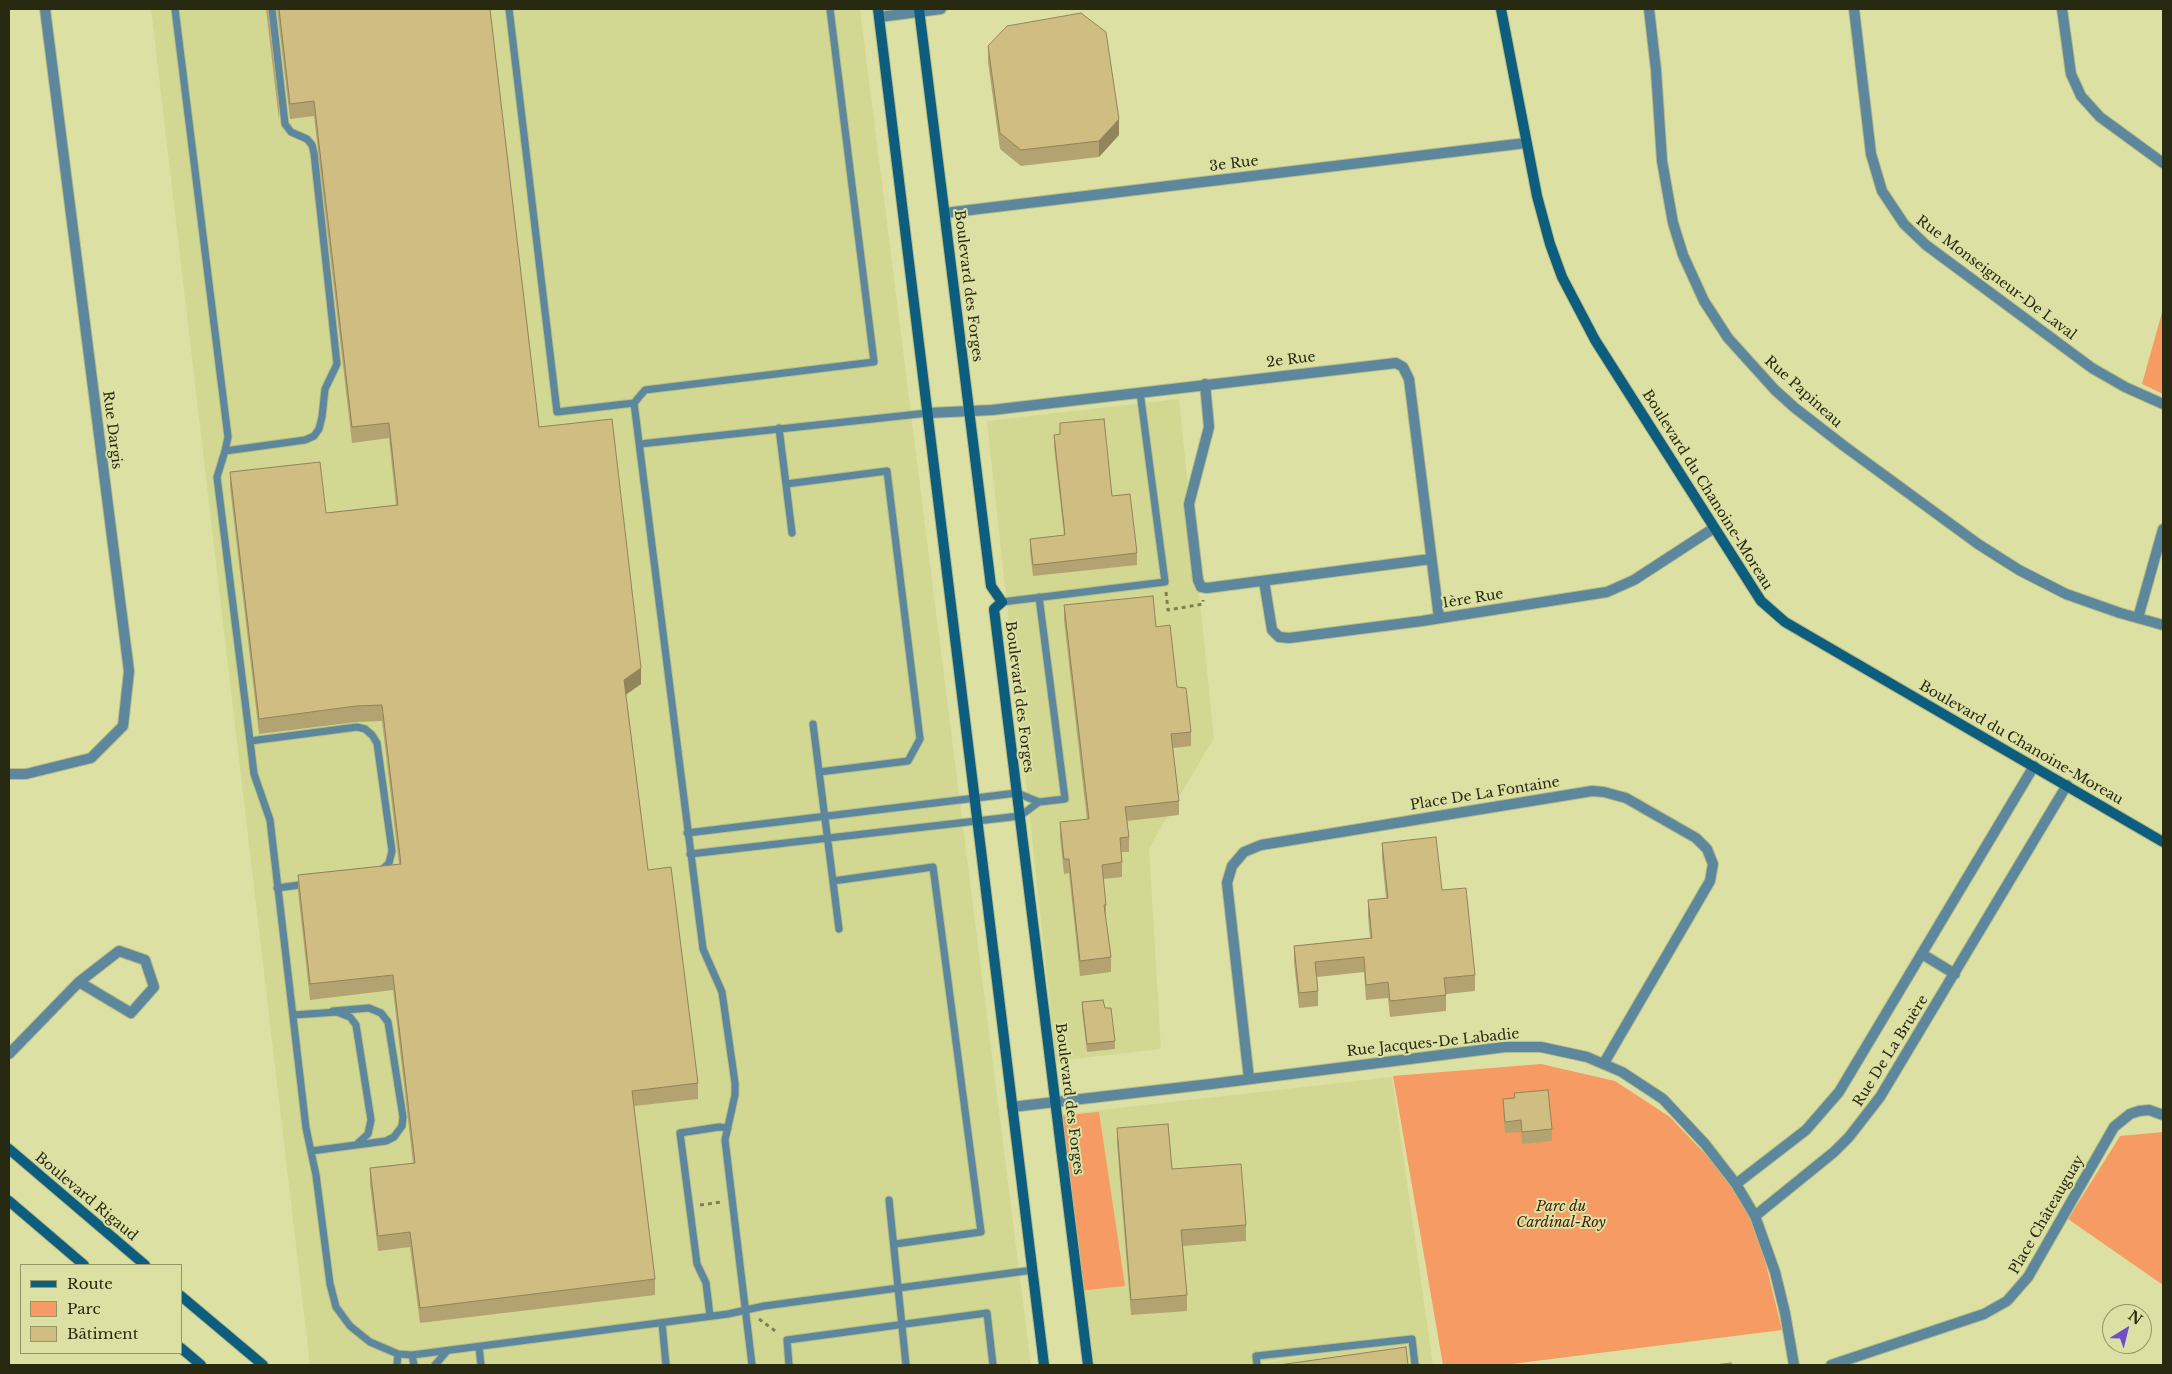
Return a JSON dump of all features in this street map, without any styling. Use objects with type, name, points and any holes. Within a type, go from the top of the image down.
[{"type":"main road","name":"Boulevard du Chanoine-Moreau","points":[[1501,9],[1526,143],[1550,244],[1568,290],[1591,332],[1754,592],[1775,615],[2163,842]]},
{"type":"main road","name":"Boulevard des Forges","points":[[920,10],[991,586],[1002,602],[994,610],[1088,1365]]},
{"type":"main road","points":[[879,13],[1044,1365]]},
{"type":"main road","name":"Boulevard Rigaud","points":[[9,1149],[145,1264]]},
{"type":"main road","points":[[9,1201],[83,1264]]},
{"type":"main road","points":[[182,1297],[263,1365]]},
{"type":"main road","points":[[182,1349],[201,1365]]},
{"type":"street","name":"Rue Dargis","points":[[9,774],[26,774],[91,758],[123,726],[129,671],[45,9]]},
{"type":"street","points":[[879,13],[941,9]]},
{"type":"street","name":"Rue Papineau","points":[[1650,9],[1662,161],[1673,223],[1683,255],[1704,301],[1728,338],[1764,378],[1796,408],[1844,446],[1978,544],[2044,584],[2075,597],[2163,625]]},
{"type":"street","name":"Rue Monseigneur-De Laval","points":[[1854,9],[1871,154],[1882,191],[1904,224],[1926,245],[2092,368],[2125,387],[2163,404]]},
{"type":"street","points":[[2062,9],[2071,74],[2081,96],[2100,117],[2163,163]]},
{"type":"street","name":"3e Rue","points":[[945,213],[1526,143]]},
{"type":"street","name":"2e Rue","points":[[928,413],[992,410],[1391,362],[1403,367],[1409,379],[1439,618]]},
{"type":"street","points":[[1205,384],[1209,422],[1189,504],[1198,580],[1201,586],[1206,588],[1431,559]]},
{"type":"street","name":"1ère Rue","points":[[1264,581],[1270,625],[1274,634],[1283,639],[1439,618],[1607,592],[1634,580],[1714,528]]},
{"type":"street","points":[[2138,618],[2163,529]]},
{"type":"street","name":"Rue De La Bruère","points":[[1736,1184],[1806,1130],[1828,1106],[1850,1076],[2034,766]]},
{"type":"street","name":"Rue De La Bruère","points":[[1754,1216],[1800,1180],[1848,1137],[1884,1090],[2067,785]]},
{"type":"street","name":"Place De La Fontaine","points":[[1249,1079],[1227,883],[1232,866],[1244,852],[1261,844],[1592,791],[1626,798],[1696,838],[1707,849],[1713,864],[1710,881],[1604,1063]]},
{"type":"street","points":[[9,1054],[78,982],[120,950],[146,960],[154,988],[131,1013],[78,982]]},
{"type":"street","points":[[1922,954],[1954,974]]},
{"type":"street","name":"Rue Jacques-De Labadie","points":[[1012,1107],[1517,1046],[1541,1047],[1571,1053],[1604,1063],[1638,1081],[1664,1099],[1705,1144],[1736,1184],[1754,1216],[1775,1272],[1785,1312],[1794,1365]]},
{"type":"street","name":"Place Châteauguay","points":[[1830,1365],[1984,1314],[2007,1301],[2028,1277],[2114,1127],[2130,1114],[2139,1111],[2148,1110],[2163,1115]]},
{"type":"lane","points":[[175,9],[228,437],[217,478],[254,774],[270,820],[311,1151],[330,1284],[336,1307],[359,1335],[398,1354],[412,1355],[662,1323],[1033,1270]]},
{"type":"lane","points":[[225,451],[306,440],[314,436],[319,429],[322,417],[323,395],[338,364],[314,153],[312,145],[307,139],[291,132],[285,124],[272,9]]},
{"type":"lane","points":[[509,9],[557,412],[634,402],[645,390],[874,362],[830,9]]},
{"type":"lane","points":[[1002,602],[1165,582],[1140,392]]},
{"type":"lane","points":[[634,402],[703,949],[722,992],[734,1076],[735,1095],[725,1140],[752,1365]]},
{"type":"lane","points":[[640,444],[928,413]]},
{"type":"lane","points":[[779,428],[792,533]]},
{"type":"lane","points":[[786,484],[887,471],[920,739],[908,761],[819,772]]},
{"type":"lane","points":[[687,833],[1017,793],[1039,802],[1065,799],[1039,597]]},
{"type":"lane","points":[[812,724],[839,929]]},
{"type":"lane","points":[[250,741],[357,727],[365,729],[372,735],[377,743],[392,851],[389,863],[376,874]]},
{"type":"lane","points":[[690,854],[1020,816],[1039,802]]},
{"type":"lane","points":[[833,881],[933,868],[981,1232],[895,1244]]},
{"type":"lane","points":[[277,888],[317,882]]},
{"type":"lane","points":[[293,1015],[365,1007],[374,1008],[385,1017],[390,1026],[403,1117],[402,1126],[398,1134],[386,1141],[311,1151]]},
{"type":"lane","points":[[333,1011],[342,1012],[350,1017],[358,1030],[371,1120],[368,1134],[362,1141],[354,1145]]},
{"type":"lane","points":[[710,1316],[706,1283],[697,1264],[680,1134],[719,1127],[728,1128]]},
{"type":"lane","points":[[889,1200],[906,1365]]},
{"type":"lane","points":[[789,1365],[786,1340],[987,1313],[993,1365]]},
{"type":"lane","points":[[662,1323],[666,1365]]},
{"type":"lane","points":[[1257,1365],[1256,1356],[1412,1339],[1415,1365]]},
{"type":"lane","points":[[479,1347],[481,1365]]},
{"type":"lane","points":[[435,1365],[447,1351]]},
{"type":"lane","points":[[397,1365],[398,1354]]},
{"type":"lane","points":[[412,1355],[414,1365]]},
{"type":"path","points":[[1165,582],[1168,610],[1204,604],[1201,586]]},
{"type":"path","points":[[688,1206],[732,1200]]},
{"type":"path","points":[[746,1310],[786,1340]]},
{"type":"shaded area","points":[[151,9],[860,9],[1031,1365],[310,1365]]},
{"type":"shaded area","points":[[1179,399],[1214,738],[1149,848],[1161,1049],[1056,1061],[987,421]]},
{"type":"shaded area","points":[[1392,1077],[1433,1365],[1255,1365],[1355,1347],[1244,1365],[1088,1365],[1056,1115]]},
{"type":"green space","points":[[2163,309],[2163,394],[2142,384]]},
{"type":"green space","name":"Parc du Cardinal-Roy","points":[[1541,1064],[1615,1081],[1670,1117],[1745,1196],[1757,1228],[1782,1330],[1504,1365],[1443,1365],[1393,1076]]},
{"type":"green space","points":[[1099,1112],[1125,1286],[1079,1291],[1057,1116]]},
{"type":"green space","points":[[2163,1132],[2163,1285],[2068,1219],[2120,1136]]},
{"type":"building","points":[[279,9],[490,9],[539,427],[612,419],[641,668],[624,680],[648,870],[671,867],[698,1083],[632,1091],[655,1279],[420,1308],[410,1232],[378,1236],[370,1168],[415,1163],[393,975],[310,984],[298,875],[401,864],[382,705],[356,706],[259,719],[230,472],[320,462],[326,513],[398,505],[389,423],[352,427],[314,101],[290,104]]},
{"type":"building","points":[[1081,13],[1106,32],[1119,119],[1099,141],[1021,150],[1000,133],[988,46],[1007,26]]},
{"type":"building","points":[[1104,419],[1112,496],[1130,494],[1137,553],[1033,565],[1030,539],[1065,535],[1054,435],[1060,434],[1060,423]]},
{"type":"building","points":[[1153,596],[1156,627],[1170,625],[1177,687],[1186,688],[1191,732],[1171,734],[1179,801],[1125,807],[1129,837],[1120,838],[1122,862],[1102,865],[1106,905],[1104,905],[1111,957],[1080,961],[1069,859],[1064,859],[1060,822],[1089,819],[1064,605]]},
{"type":"building","points":[[1436,837],[1442,890],[1466,888],[1475,975],[1444,978],[1446,995],[1390,1001],[1388,982],[1366,985],[1364,957],[1315,962],[1318,991],[1299,993],[1294,946],[1372,938],[1368,900],[1388,898],[1382,843]]},
{"type":"building","points":[[1103,1000],[1105,1008],[1111,1008],[1115,1041],[1087,1044],[1082,1002]]},
{"type":"building","points":[[1548,1090],[1552,1129],[1522,1132],[1521,1120],[1505,1122],[1503,1099],[1515,1098],[1514,1093]]},
{"type":"building","points":[[1168,1124],[1172,1169],[1241,1164],[1246,1225],[1181,1230],[1187,1295],[1131,1300],[1117,1128]]},
{"type":"building","points":[[1406,1347],[1408,1365],[1279,1365]]},
{"type":"building","points":[[1731,1363],[1731,1365],[1714,1365]]}]
